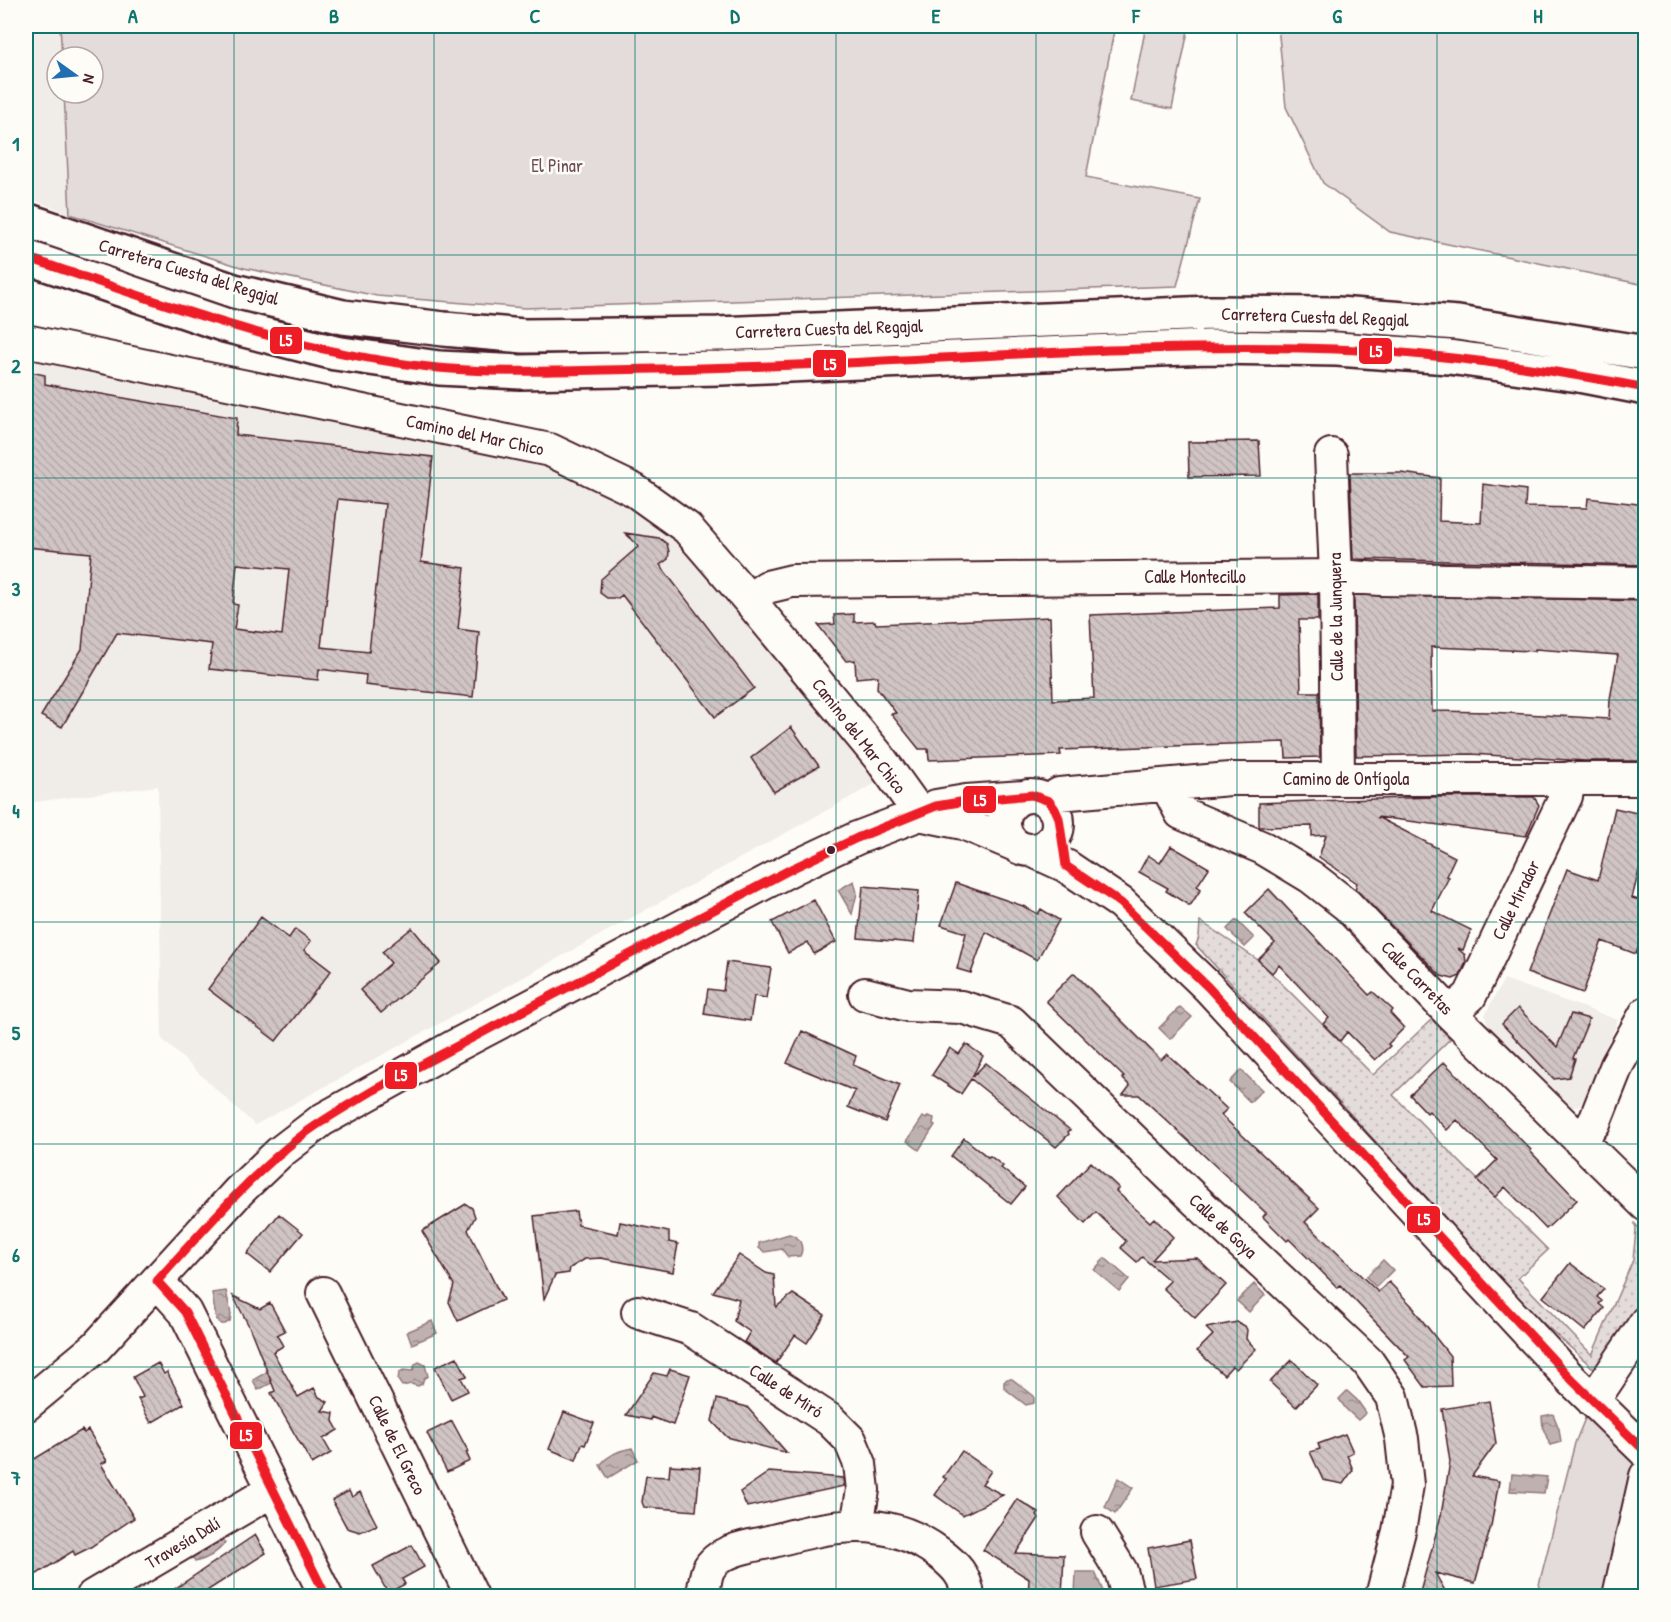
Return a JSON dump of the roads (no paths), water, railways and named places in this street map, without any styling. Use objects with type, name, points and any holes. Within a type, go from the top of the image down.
[{"type":"main road","name":"Carretera Cuesta del Regajal","points":[[26,220],[234,291],[332,314],[444,329],[524,336],[718,334],[1211,313],[1337,314],[1458,323],[1646,353]]},
{"type":"main road","name":"Carretera Cuesta del Regajal","points":[[26,257],[225,325],[335,353],[439,368],[520,372],[721,368],[1208,347],[1301,348],[1449,357],[1580,375],[1646,388]]},
{"type":"street","name":"Camino del Mar Chico","points":[[26,341],[550,450],[634,490],[687,528],[879,757],[920,814]]},
{"type":"street","name":"Calle de la Junquera","points":[[1331,454],[1336,576],[1338,779]]},
{"type":"street","name":"Calle Montecillo","points":[[749,600],[767,587],[792,581],[1336,576],[1381,579],[1646,583]]},
{"type":"street","name":"Calle Mirador","points":[[1450,1013],[1470,996],[1566,796],[1570,778]]},
{"type":"street","name":"Camino de Ontígola","points":[[26,1405],[96,1347],[239,1191],[279,1153],[322,1120],[453,1047],[793,868],[857,838],[936,806],[966,801],[1043,808],[1059,794],[1230,779],[1646,779]]},
{"type":"street","name":"Calle Carretas","points":[[1167,786],[1181,813],[1263,848],[1311,877],[1347,905],[1450,1013],[1646,1205]]},
{"type":"street","points":[[1008,808],[1043,808],[1050,844],[1041,849],[1022,847],[1007,836],[1004,817],[1008,808]]},
{"type":"street","points":[[1043,808],[1066,866]]},
{"type":"street","points":[[920,814],[963,823],[1066,866],[1121,903],[1208,987],[1593,1401],[1646,1452]]},
{"type":"street","name":"Calle de Goya","points":[[865,994],[908,1005],[962,1007],[1011,1022],[1368,1362],[1392,1397],[1402,1438],[1407,1485],[1399,1531],[1382,1596]]},
{"type":"street","points":[[1580,1141],[1594,1123],[1617,1065],[1646,1013]]},
{"type":"street","points":[[157,1281],[185,1312],[326,1596]]},
{"type":"street","name":"Calle de El Greco","points":[[322,1293],[472,1596]]},
{"type":"street","name":"Calle de Miró","points":[[638,1312],[691,1329],[830,1420],[850,1440],[860,1464],[862,1490],[857,1525]]},
{"type":"street","points":[[1593,1401],[1646,1322]]},
{"type":"street","points":[[1619,1596],[1646,1476]]},
{"type":"street","name":"Travesía Dalí","points":[[93,1596],[273,1490]]},
{"type":"street","points":[[703,1596],[708,1569],[726,1552],[825,1528],[857,1525],[900,1531],[927,1544],[952,1562],[967,1583],[968,1596]]},
{"type":"street","points":[[1097,1532],[1121,1571],[1128,1596]]},
{"type":"water","points":[[854,881],[857,893],[852,914],[838,890]]},
{"type":"water","points":[[1236,920],[1254,938],[1245,947],[1227,929]]},
{"type":"water","points":[[1180,1007],[1192,1017],[1170,1039],[1159,1028]]},
{"type":"water","points":[[1241,1070],[1262,1090],[1250,1102],[1230,1082]]},
{"type":"water","points":[[928,1116],[934,1118],[933,1124],[935,1125],[919,1150],[907,1141],[923,1117],[926,1119]]},
{"type":"water","points":[[789,1234],[800,1242],[802,1249],[800,1256],[788,1257],[782,1249],[765,1252],[759,1248],[759,1243]]},
{"type":"water","points":[[1105,1258],[1129,1279],[1119,1291],[1094,1270]]},
{"type":"water","points":[[1383,1260],[1393,1270],[1376,1287],[1366,1277]]},
{"type":"water","points":[[1254,1284],[1265,1295],[1249,1312],[1237,1301]]},
{"type":"water","points":[[226,1291],[231,1314],[230,1321],[221,1324],[216,1319],[212,1293]]},
{"type":"water","points":[[432,1321],[437,1333],[412,1344],[407,1332]]},
{"type":"water","points":[[419,1362],[425,1365],[428,1376],[418,1386],[411,1384],[402,1386],[398,1380],[399,1373],[403,1370],[413,1371],[415,1364]]},
{"type":"water","points":[[275,1367],[281,1378],[258,1390],[253,1380]]},
{"type":"water","points":[[1012,1379],[1034,1396],[1034,1403],[1026,1405],[1004,1388],[1004,1382]]},
{"type":"water","points":[[1347,1391],[1366,1413],[1358,1420],[1339,1399]]},
{"type":"water","points":[[1553,1414],[1561,1442],[1550,1445],[1543,1428],[1542,1416]]},
{"type":"water","points":[[632,1448],[638,1460],[608,1478],[600,1465],[614,1453]]},
{"type":"water","points":[[1512,1474],[1547,1477],[1544,1493],[1510,1491]]},
{"type":"water","points":[[1118,1478],[1133,1488],[1115,1514],[1105,1507]]},
{"type":"water","points":[[221,1536],[225,1543],[219,1550],[195,1562],[191,1555]]},
{"type":"water","points":[[1076,1572],[1095,1572],[1105,1596],[1075,1596]]},
{"type":"park label","name":"El Pinar","points":[[557,166]]}]
